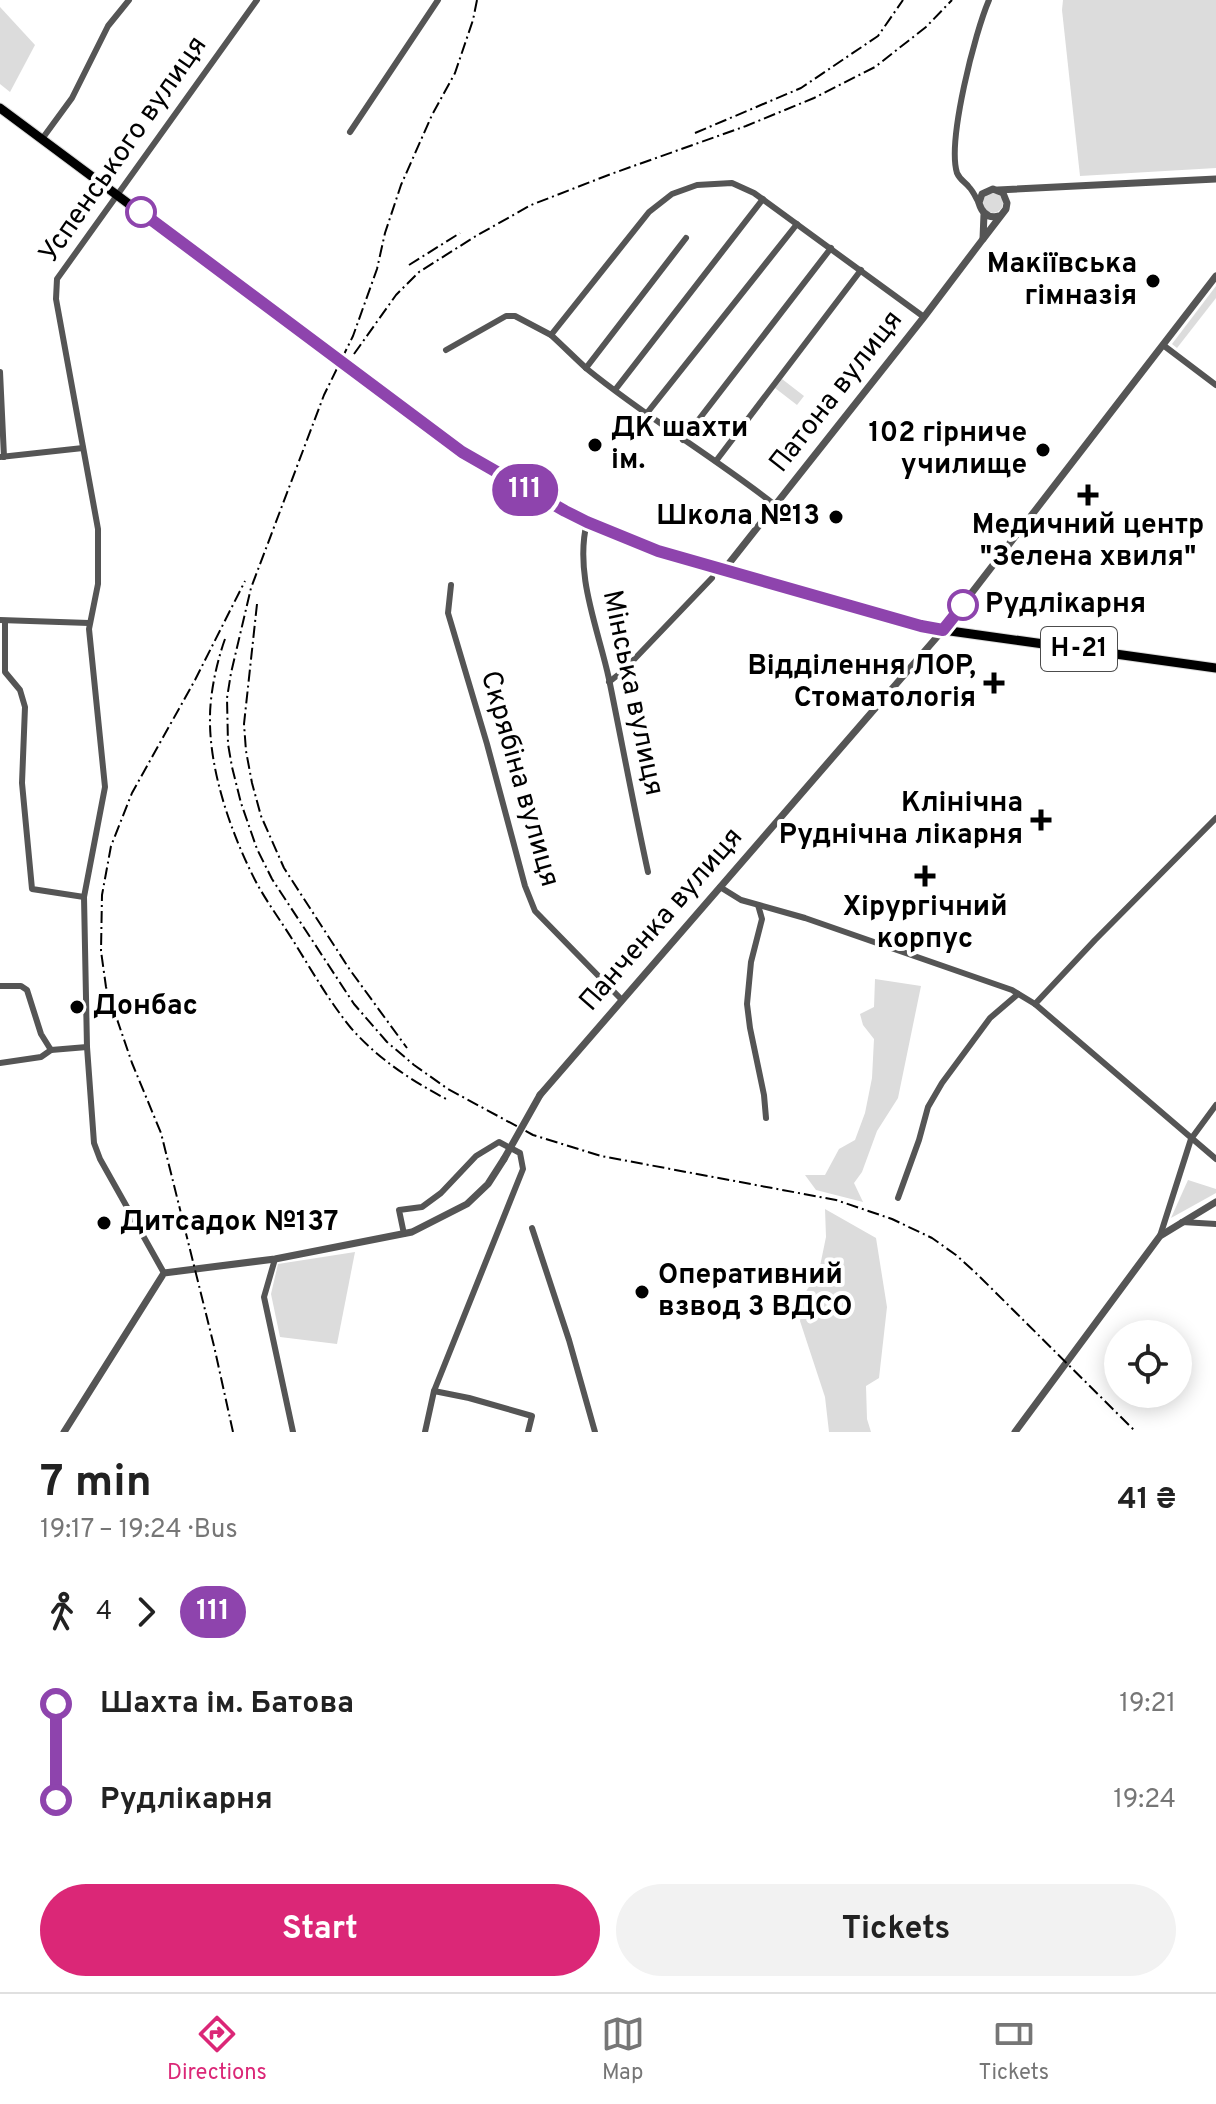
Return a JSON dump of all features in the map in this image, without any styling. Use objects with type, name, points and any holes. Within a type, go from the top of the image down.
[{"type":"main road","name":"Н-21","points":[[0,108],[462,452],[587,522],[658,551],[723,571],[943,630],[1216,668]]},
{"type":"street","points":[[42,139],[72,98],[108,26],[129,0]]},
{"type":"street","name":"Успенського вулиця","points":[[164,1273],[94,1143],[87,1047],[84,897],[105,787],[89,623],[98,584],[98,529],[56,299],[57,279],[257,0]]},
{"type":"street","points":[[350,132],[438,0]]},
{"type":"street","points":[[983,239],[984,214],[971,188],[956,171],[955,153],[966,76],[989,0]]},
{"type":"street","points":[[971,188],[1036,189],[1216,179]]},
{"type":"street","points":[[551,335],[649,212],[672,194],[697,185],[732,183],[763,199],[924,317]]},
{"type":"street","points":[[1007,203],[1021,193],[1036,189]]},
{"type":"street","points":[[979,203],[982,194],[994,190],[1003,193],[1006,209],[999,216],[984,214]]},
{"type":"street","points":[[615,390],[763,199]]},
{"type":"street","name":"Патона вулиця","points":[[723,571],[924,317],[999,216]]},
{"type":"street","points":[[647,413],[797,224]]},
{"type":"street","points":[[586,368],[686,238]]},
{"type":"street","points":[[683,440],[831,248]]},
{"type":"street","points":[[716,461],[861,270]]},
{"type":"street","name":"Панченка вулиця","points":[[164,1273],[275,1259],[404,1234],[467,1204],[488,1184],[540,1095],[943,630],[1216,276]]},
{"type":"street","points":[[446,350],[506,316],[515,316],[551,335],[586,368],[775,505]]},
{"type":"street","points":[[1163,345],[1216,385]]},
{"type":"street","points":[[0,372],[2,457],[83,448]]},
{"type":"street","name":"Мінська вулиця","points":[[587,522],[583,535],[582,567],[648,872]]},
{"type":"street","points":[[609,682],[712,578]]},
{"type":"street","name":"Скрябіна вулиця","points":[[451,585],[448,613],[530,899],[535,911],[622,1000]]},
{"type":"street","points":[[84,897],[32,889],[22,783],[25,707],[20,690],[5,672],[3,621],[89,623]]},
{"type":"street","points":[[1035,1004],[1216,818]]},
{"type":"street","points":[[720,887],[741,900],[805,918],[1018,994],[1035,1004],[1216,1159]]},
{"type":"street","points":[[758,905],[762,919],[751,962],[747,1004],[766,1118]]},
{"type":"street","points":[[0,986],[21,986],[27,990],[41,1034],[51,1050]]},
{"type":"street","points":[[898,1198],[928,1107],[942,1083],[990,1018],[1018,994]]},
{"type":"street","points":[[0,1063],[41,1057],[51,1050],[87,1047]]},
{"type":"street","points":[[1015,1432],[1160,1236],[1191,1139],[1216,1105]]},
{"type":"street","points":[[404,1234],[399,1210],[422,1207],[441,1193],[476,1156],[499,1142],[520,1153],[523,1169],[434,1391],[425,1432]]},
{"type":"street","points":[[1160,1236],[1216,1202]]},
{"type":"street","points":[[1182,1222],[1216,1224]]},
{"type":"street","points":[[532,1228],[595,1432]]},
{"type":"street","points":[[275,1259],[264,1297],[293,1432]]},
{"type":"street","points":[[64,1432],[164,1273]]},
{"type":"street","points":[[434,1391],[532,1416],[528,1432]]},
{"type":"shaded area","points":[[1063,0],[1216,0],[1216,168],[1080,176]]},
{"type":"shaded area","points":[[0,7],[35,45],[10,92],[0,84]]},
{"type":"shaded area","points":[[993,193],[1000,196],[1003,203],[1000,210],[993,213],[986,210],[983,203],[986,196]]},
{"type":"shaded area","points":[[1216,286],[1216,298],[1177,348],[1172,344]]},
{"type":"shaded area","points":[[782,379],[804,396],[797,405],[775,388]]},
{"type":"shaded area","points":[[875,979],[921,986],[898,1098],[877,1131],[862,1172],[854,1183],[863,1202],[816,1190],[805,1175],[825,1175],[839,1149],[855,1140],[865,1113],[872,1078],[874,1039],[863,1025],[860,1014],[874,1007]]},
{"type":"shaded area","points":[[1188,1180],[1216,1189],[1216,1193],[1171,1218]]},
{"type":"shaded area","points":[[825,1209],[876,1238],[887,1307],[879,1378],[866,1386],[867,1419],[871,1432],[829,1432],[825,1397],[800,1321],[805,1293],[819,1271],[826,1237]]},
{"type":"shaded area","points":[[355,1252],[337,1344],[280,1337],[271,1294],[278,1264]]},
{"type":"railway","points":[[477,0],[455,73],[432,115],[401,185],[377,269],[353,336],[324,395],[251,588],[227,698],[228,744],[241,803],[257,849],[272,879],[354,1004],[387,1042],[448,1089],[533,1135],[601,1156],[836,1200],[892,1219],[932,1238],[978,1275],[1136,1432]]},
{"type":"railway","points":[[695,133],[801,88],[878,36],[903,0]]},
{"type":"railway","points":[[354,354],[396,295],[419,272],[476,236],[531,205],[814,98],[875,67],[926,27],[952,0]]},
{"type":"railway","points":[[409,265],[460,233]]},
{"type":"railway","points":[[233,1432],[161,1133],[132,1063],[106,987],[101,951],[102,895],[111,846],[132,793],[195,680],[245,581]]},
{"type":"railway","points":[[257,604],[244,724],[246,751],[261,816],[284,868],[350,970],[407,1048]]},
{"type":"railway","points":[[225,639],[210,708],[211,737],[223,801],[246,862],[328,997],[351,1028],[372,1050],[396,1068],[448,1100]]},
{"type":"bus line","name":"111","points":[[141,212],[462,452],[587,522],[658,551],[921,626],[943,630],[963,605]]},
{"type":"place","name":"Макіївська гімназія","points":[[1153,281]]},
{"type":"place","name":"ДК шахти ім.","points":[[595,445]]},
{"type":"place","name":"102 гірниче училище","points":[[1043,450]]},
{"type":"place","name":"Медичний центр \"Зелена хвиля\"","points":[[1088,495]]},
{"type":"place","name":"Школа №13","points":[[836,517]]},
{"type":"place","name":"Рудлікарня","points":[[963,605]]},
{"type":"place","name":"Відділення ЛОР, Стоматологія","points":[[994,683]]},
{"type":"place","name":"Клінічна Руднічна лікарня","points":[[1041,820]]},
{"type":"place","name":"Хірургічний корпус","points":[[925,876]]},
{"type":"place","name":"Донбас","points":[[77,1007]]},
{"type":"place","name":"Дитсадок №137","points":[[104,1223]]},
{"type":"place","name":"Оперативний взвод 3 ВДСО","points":[[642,1292]]}]
